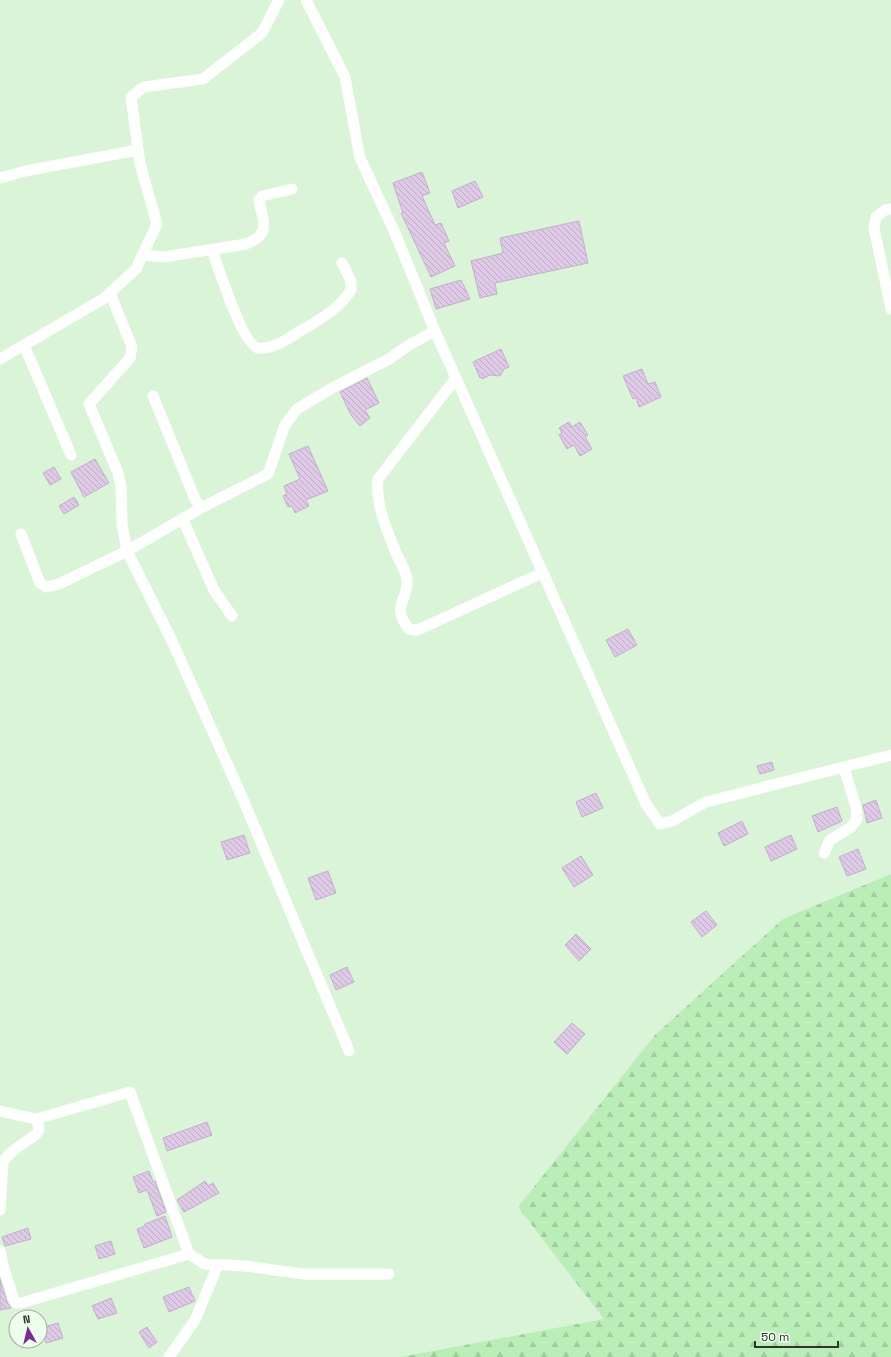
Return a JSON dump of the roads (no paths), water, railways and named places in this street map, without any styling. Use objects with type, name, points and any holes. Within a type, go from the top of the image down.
[{"type":"street","points":[[0,359],[103,299],[136,269],[157,224],[138,150],[131,97],[144,87],[203,79],[262,33],[279,0]]},
{"type":"street","points":[[306,0],[345,77],[360,158],[395,233],[435,331],[646,804],[660,824],[672,821],[706,802],[891,755]]},
{"type":"street","points":[[0,178],[25,171],[138,150]]},
{"type":"street","points":[[142,255],[164,257],[246,244],[258,239],[262,235],[264,228],[259,200],[262,196],[292,189]]},
{"type":"street","points":[[891,209],[886,210],[876,217],[874,228],[891,309]]},
{"type":"street","points":[[212,250],[236,315],[247,338],[258,348],[272,346],[283,341],[332,312],[352,290],[351,281],[342,263]]},
{"type":"street","points":[[110,293],[132,347],[130,358],[89,404],[118,473],[121,487],[122,525],[127,551],[172,641],[242,797],[349,1051]]},
{"type":"street","points":[[21,534],[40,583],[46,587],[59,584],[127,551],[183,520],[201,508],[268,474],[285,425],[297,409],[334,387],[389,359],[409,345],[435,331]]},
{"type":"street","points":[[24,345],[71,455]]},
{"type":"street","points":[[456,378],[378,479],[377,490],[386,529],[407,580],[401,603],[401,620],[409,629],[416,630],[542,573]]},
{"type":"street","points":[[153,396],[195,498],[201,508]]},
{"type":"street","points":[[183,520],[214,590],[232,616]]},
{"type":"street","points":[[824,853],[830,840],[850,828],[857,819],[856,807],[844,768]]},
{"type":"street","points":[[0,1111],[36,1119],[130,1092],[189,1254],[205,1264],[304,1274],[389,1274]]},
{"type":"street","points":[[0,1210],[4,1158],[18,1145],[37,1133],[39,1128],[36,1119]]},
{"type":"street","points":[[0,1251],[14,1300],[21,1303],[189,1254]]},
{"type":"street","points":[[169,1357],[195,1320],[218,1265]]}]
